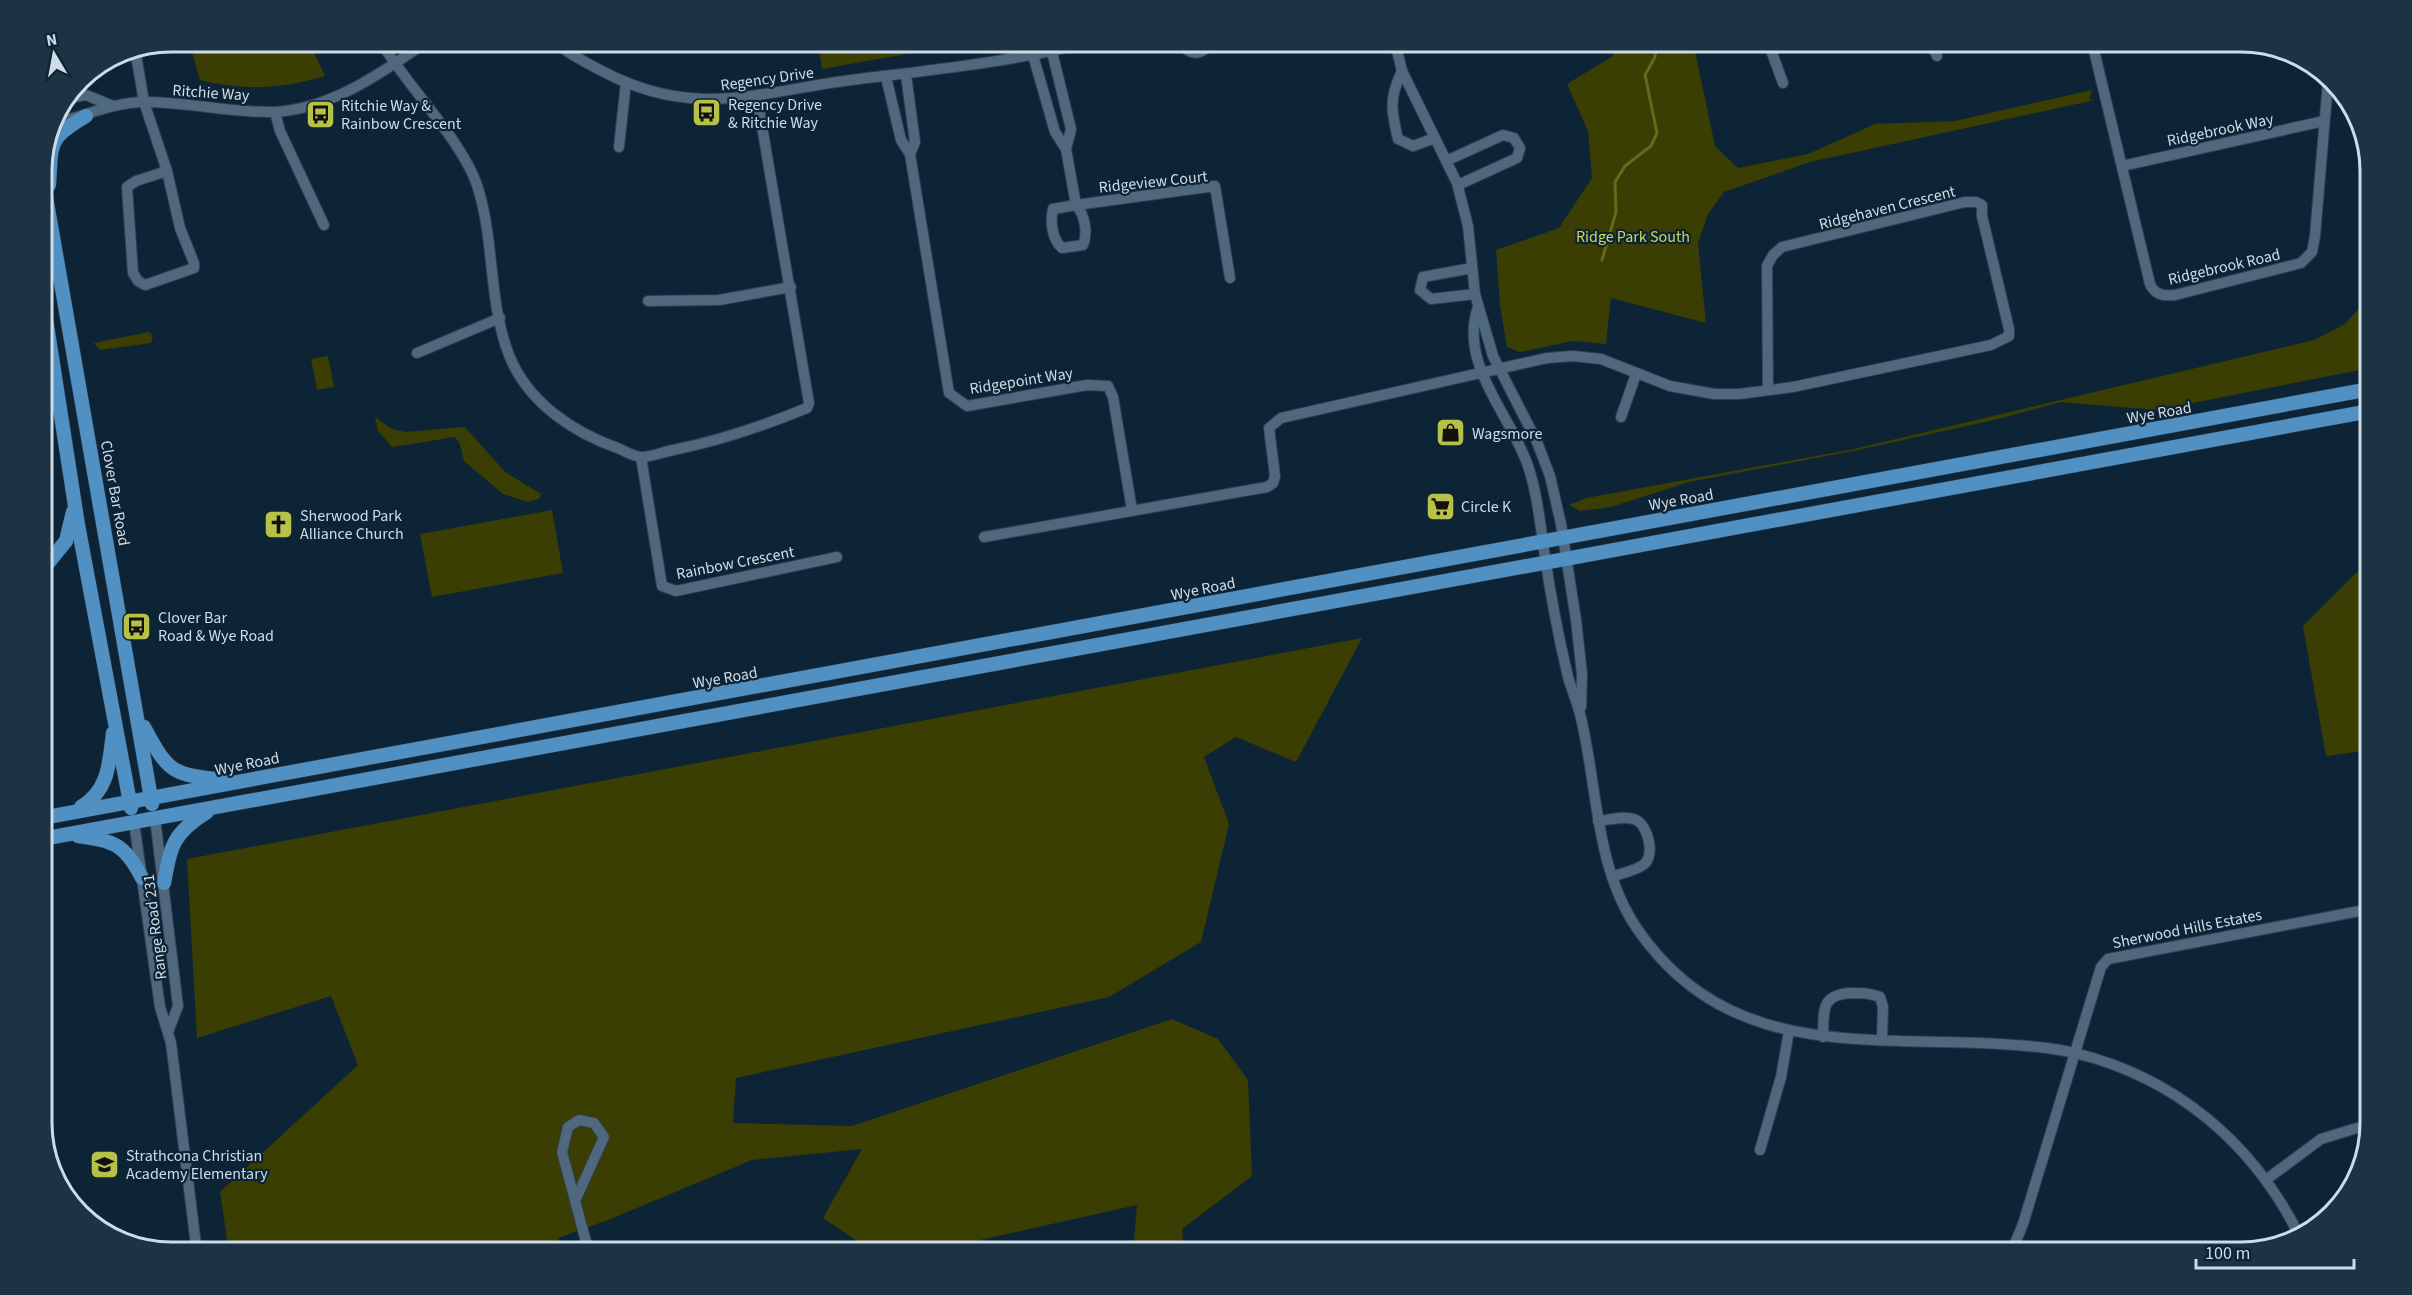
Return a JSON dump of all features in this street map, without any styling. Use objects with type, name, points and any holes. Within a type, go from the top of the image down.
[{"type":"main road","points":[[59,134],[86,116]]},
{"type":"main road","name":"Clover Bar Road","points":[[53,233],[155,818]]},
{"type":"main road","points":[[53,366],[74,504],[134,822]]},
{"type":"main road","name":"Wye Road","points":[[53,816],[2359,390]]},
{"type":"main road","points":[[53,836],[2359,413]]},
{"type":"main road","points":[[53,557],[66,541],[74,504]]},
{"type":"main road","points":[[139,718],[160,757],[171,768],[191,777],[243,781]]},
{"type":"main road","points":[[70,813],[95,800],[99,793],[108,770],[115,722]]},
{"type":"main road","points":[[164,883],[170,850],[177,835],[189,823],[216,807]]},
{"type":"main road","points":[[64,834],[112,843],[132,856],[142,878]]},
{"type":"street","points":[[387,52],[452,141],[477,185],[489,243],[500,318],[509,356],[539,402],[558,419],[609,445],[641,457],[702,445],[807,408],[809,397],[757,97]]},
{"type":"street","name":"Ritchie Way","points":[[64,121],[113,106],[144,102],[275,112],[335,98],[394,65],[412,52]]},
{"type":"street","name":"Regency Drive","points":[[571,52],[626,82],[666,94],[708,100],[757,97],[851,80],[906,75],[1052,52]]},
{"type":"street","name":"Ridgeview Court","points":[[1052,52],[1071,129],[1066,149],[1076,205],[1215,186],[1230,278]]},
{"type":"street","points":[[1397,52],[1402,71],[1458,185],[1468,226],[1475,294],[1498,369],[1544,458],[1563,537],[1582,674],[1581,716]]},
{"type":"street","points":[[1772,52],[1783,83]]},
{"type":"street","points":[[1935,52],[1937,56]]},
{"type":"street","name":"Ridgebrook Road","points":[[2094,52],[2150,284],[2152,290],[2159,295],[2175,296],[2301,263],[2309,257],[2315,236],[2327,90]]},
{"type":"street","name":"Ridgeview Court","points":[[1033,55],[1054,132],[1066,149]]},
{"type":"street","points":[[137,58],[144,102],[167,171],[194,268],[145,285],[138,281],[133,273],[127,187],[136,181],[167,171]]},
{"type":"street","points":[[1402,71],[1392,91],[1391,103],[1398,139],[1413,146],[1435,138]]},
{"type":"street","name":"Ridgepoint Way","points":[[906,75],[915,142],[910,154]]},
{"type":"street","name":"Ridgepoint Way","points":[[886,77],[901,140],[910,154],[949,393],[967,406],[1087,385],[1108,386],[1113,396],[1132,510]]},
{"type":"street","points":[[619,147],[626,82]]},
{"type":"street","name":"Ritchie Way","points":[[79,96],[86,95],[113,106]]},
{"type":"street","points":[[275,112],[280,131],[324,225]]},
{"type":"street","name":"Ridgebrook Way","points":[[2122,166],[2324,122]]},
{"type":"street","points":[[1446,161],[1503,135],[1514,138],[1520,148],[1517,158],[1458,185]]},
{"type":"street","name":"Ridgehaven Crescent","points":[[1483,373],[1547,358],[1573,356],[1601,359],[1670,386],[1714,394],[1768,390],[1793,387],[1991,345],[2009,336],[1982,216],[1982,205],[1976,202],[1965,202],[1782,248],[1773,255],[1767,266],[1768,390]]},
{"type":"street","points":[[1472,268],[1422,277],[1420,290],[1431,299],[1475,294]]},
{"type":"street","points":[[648,301],[719,300],[791,287]]},
{"type":"street","points":[[1478,307],[1473,323],[1474,337],[1483,373],[1492,396],[1512,428],[1528,465],[1569,679],[1581,716],[1604,851],[1612,877],[1637,929],[1678,977],[1701,995],[1727,1010],[1789,1031],[1823,1037],[2018,1045],[2073,1052],[2116,1066],[2156,1084],[2194,1107],[2251,1158],[2267,1179],[2295,1229]]},
{"type":"street","points":[[417,353],[500,318]]},
{"type":"street","points":[[984,537],[1267,487],[1273,483],[1275,476],[1269,428],[1281,418],[1483,373]]},
{"type":"street","points":[[1621,417],[1636,374]]},
{"type":"street","name":"Rainbow Crescent","points":[[641,457],[662,586],[676,591],[837,557]]},
{"type":"street","name":"Range Road 231","points":[[155,818],[178,1006],[168,1032]]},
{"type":"street","points":[[1598,821],[1629,818],[1638,820],[1644,827],[1647,838],[1649,858],[1644,865],[1612,877]]},
{"type":"street","name":"Range Road 231","points":[[134,822],[160,1007],[168,1032],[196,1242]]},
{"type":"street","name":"Sherwood Hills Estates","points":[[2016,1242],[2023,1224],[2073,1052],[2101,967],[2108,959],[2360,911]]},
{"type":"street","points":[[1823,1037],[1825,1007],[1831,997],[1839,994],[1870,993],[1880,997],[1883,1007],[1882,1039]]},
{"type":"street","points":[[1760,1150],[1781,1077],[1789,1031]]},
{"type":"street","points":[[575,1201],[604,1137],[594,1123],[579,1120],[568,1127],[562,1152],[575,1201],[586,1242]]},
{"type":"street","points":[[2267,1179],[2321,1138],[2360,1127]]},
{"type":"green space","points":[[192,52],[314,52],[325,76],[293,84],[262,87],[232,86],[200,80]]},
{"type":"green space","points":[[819,52],[918,52],[822,69]]},
{"type":"green space","name":"Ridge Park South","points":[[1614,52],[1695,52],[1715,146],[1738,168],[1808,154],[1875,124],[1955,121],[2092,90],[2089,99],[2095,100],[1810,162],[1724,192],[1708,214],[1698,243],[1706,323],[1611,298],[1606,344],[1573,341],[1520,352],[1507,347],[1500,305],[1496,250],[1559,228],[1592,178],[1588,131],[1567,84],[1613,56]]},
{"type":"green space","points":[[2359,308],[2359,370],[2157,410],[2061,402],[1998,419],[1858,450],[1689,482],[1611,507],[1580,511],[1569,505],[1586,498],[1854,449],[2314,340],[2345,324]]},
{"type":"green space","points":[[149,332],[153,336],[151,343],[100,350],[94,343]]},
{"type":"green space","points":[[328,356],[334,387],[317,390],[311,359]]},
{"type":"green space","points":[[375,417],[392,429],[406,432],[465,427],[505,472],[541,494],[539,499],[528,502],[503,494],[464,461],[460,444],[455,437],[392,447],[378,431]]},
{"type":"green space","points":[[552,510],[563,573],[432,597],[420,534]]},
{"type":"green space","points":[[2359,570],[2360,751],[2326,756],[2303,626]]},
{"type":"green space","points":[[1362,638],[1296,762],[1236,737],[1204,757],[1229,824],[1201,942],[1109,997],[736,1078],[733,1123],[852,1126],[1172,1019],[1218,1039],[1248,1080],[1252,1176],[1182,1229],[1183,1242],[1134,1242],[1137,1205],[971,1242],[859,1242],[823,1218],[862,1149],[752,1160],[608,1220],[558,1238],[560,1242],[227,1242],[220,1192],[358,1065],[331,996],[197,1038],[187,859]]},
{"type":"waterway","points":[[1602,260],[1616,212],[1615,182],[1625,166],[1651,146],[1657,133],[1645,75],[1655,52]]},
{"type":"place","name":"Regency Drive & Ritchie Way","points":[[707,113]]},
{"type":"place","name":"Ritchie Way & Rainbow Crescent","points":[[320,114]]},
{"type":"place","name":"Wagsmore","points":[[1451,433]]},
{"type":"place","name":"Circle K","points":[[1440,506]]},
{"type":"place","name":"Sherwood Park Alliance Church","points":[[279,524]]},
{"type":"place","name":"Clover Bar Road & Wye Road","points":[[137,626]]},
{"type":"place","name":"Strathcona Christian Academy Elementary","points":[[105,1164]]}]
